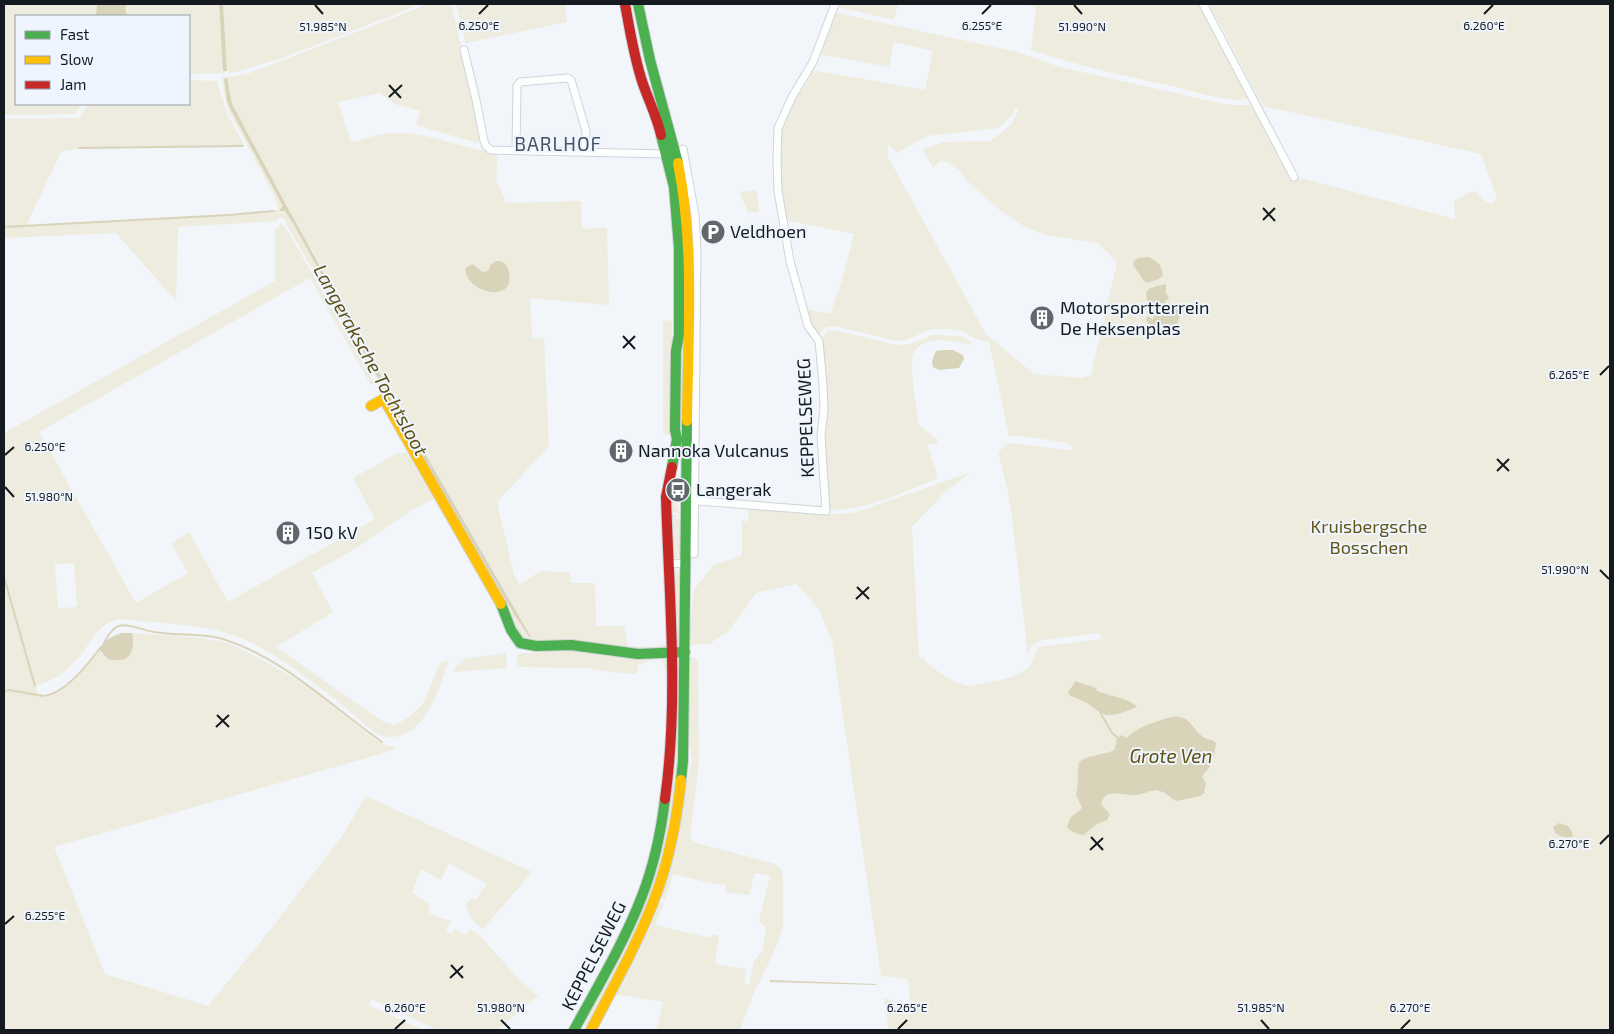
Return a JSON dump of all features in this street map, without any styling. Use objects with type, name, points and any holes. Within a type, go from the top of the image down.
[{"type":"street","name":"KEPPELSEWEG","points":[[576,1027],[626,932],[642,896],[654,857],[663,817],[672,730],[670,585],[668,579],[666,497],[677,439],[675,430],[676,351],[679,335],[679,248],[674,186],[674,152],[658,122],[643,83],[633,48],[625,4]]},
{"type":"street","name":"KEPPELSEWEG","points":[[638,4],[650,64],[691,224],[689,250],[690,501],[694,554]]},
{"type":"street","name":"KEPPELSEWEG","points":[[690,501],[826,511],[821,436],[824,393],[819,341],[808,326],[790,261],[778,191],[777,160],[778,128],[792,97],[813,62],[835,4]]},
{"type":"street","points":[[1203,4],[1294,177]]},
{"type":"street","points":[[464,50],[486,146],[491,150],[674,152]]},
{"type":"street","points":[[638,66],[650,64]]},
{"type":"street","points":[[516,150],[517,86],[520,82],[567,78],[571,80],[586,131],[586,152]]},
{"type":"street","points":[[371,406],[384,399],[504,609],[511,630],[520,643],[531,646],[562,644],[589,646],[631,654],[671,651],[685,652]]},
{"type":"street","name":"KEPPELSEWEG","points":[[590,1030],[638,939],[666,863],[674,828],[680,796],[683,761],[685,563],[690,501]]},
{"type":"street","points":[[669,564],[685,563]]},
{"type":"street","name":"KEPPELSEWEG","points":[[642,896],[653,899]]},
{"type":"street","points":[[576,1027],[590,1030]]},
{"type":"green space","points":[[4,4],[97,4],[96,15],[15,15],[15,105],[81,105],[73,114],[4,115]]},
{"type":"green space","points":[[127,4],[219,4],[223,71],[225,73],[190,74],[190,15],[127,15],[125,8]]},
{"type":"green space","points":[[223,4],[418,4],[282,58],[228,73]]},
{"type":"green space","points":[[427,4],[451,4],[482,138],[477,143],[416,125],[420,111],[395,104],[380,93],[338,102],[351,142],[382,134],[405,133],[498,153],[496,181],[505,199],[505,203],[581,201],[582,229],[607,228],[609,305],[530,298],[532,339],[544,338],[549,446],[497,502],[514,575],[520,585],[540,571],[570,572],[571,583],[595,583],[596,626],[624,626],[628,646],[652,647],[667,644],[666,613],[668,647],[649,652],[535,642],[522,639],[517,632],[510,613],[380,384],[283,218],[279,218],[277,221],[178,227],[176,301],[116,233],[4,238],[4,119],[80,118],[86,105],[190,105],[190,80],[217,81],[227,114],[244,145],[79,148],[61,152],[26,226],[229,215],[279,210],[274,195],[229,111],[225,98],[222,78],[250,73]],"holes":[[[283,210],[287,210],[316,257],[413,433],[530,638],[514,614],[384,389],[293,223]],[[473,264],[481,271],[486,272],[489,269],[487,292],[476,287]]]},
{"type":"green space","points":[[456,4],[565,4],[567,22],[466,43]]},
{"type":"green space","points":[[838,4],[898,4],[894,20],[839,7]]},
{"type":"green space","points":[[1022,4],[1203,4],[1251,98],[1233,100],[1213,97],[1085,66],[1031,50],[1036,7]]},
{"type":"green space","name":"Kruisbergsche Bosschen","points":[[1209,4],[1610,4],[1610,1030],[889,1030],[884,998],[915,1008],[916,1003],[910,1000],[908,979],[881,976],[832,641],[819,609],[796,584],[756,593],[728,632],[709,644],[690,645],[694,589],[714,565],[742,555],[742,521],[748,521],[749,508],[817,514],[857,512],[971,472],[946,491],[912,527],[919,658],[924,658],[925,662],[952,680],[970,686],[1003,680],[1019,674],[1031,664],[1039,647],[1102,639],[1098,633],[1042,640],[1031,646],[1028,656],[1012,517],[998,452],[1007,444],[1013,443],[1066,450],[1074,449],[1067,443],[1016,435],[1009,436],[989,342],[974,338],[962,331],[950,329],[932,329],[906,340],[896,341],[834,326],[824,328],[818,336],[810,326],[805,309],[830,314],[842,280],[854,234],[785,220],[780,190],[778,158],[779,143],[786,113],[795,97],[805,87],[813,70],[925,90],[933,51],[894,42],[889,67],[818,54],[834,14],[838,13],[1017,52],[1060,67],[1215,102],[1234,105],[1254,105],[1290,175],[1289,177],[1298,179],[1297,177],[1455,219],[1454,201],[1466,194],[1475,191],[1491,204],[1497,198],[1481,154],[1263,106]],"holes":[[[1015,108],[1019,109],[1011,125],[990,141],[944,142],[923,150],[933,168],[940,161],[947,162],[960,171],[966,180],[1002,212],[1025,227],[1046,235],[1098,243],[1117,262],[1091,375],[1081,378],[1034,374],[986,334],[888,157],[888,144],[897,153],[927,136],[999,128],[1014,113]],[[1178,717],[1192,724],[1202,737],[1213,740],[1210,767],[1203,776],[1201,796],[1171,798],[1160,791],[1111,794],[1102,800],[1101,804],[1108,811],[1075,813],[1082,809],[1076,795],[1093,755],[1102,755],[1114,750],[1116,740],[1126,738],[1144,727],[1159,721]]]},
{"type":"green space","points":[[757,190],[759,212],[748,212],[740,193]]},
{"type":"green space","points":[[281,223],[289,233],[374,383],[371,385],[310,278],[39,432],[136,603],[188,573],[171,543],[189,532],[228,602],[375,519],[353,478],[396,454],[407,452],[434,499],[412,510],[356,548],[312,573],[333,612],[276,647],[382,721],[395,725],[409,717],[422,705],[441,662],[449,660],[441,683],[424,718],[416,727],[394,737],[385,737],[368,727],[335,699],[286,663],[246,641],[211,629],[166,623],[122,619],[108,623],[97,632],[70,667],[55,678],[36,686],[38,695],[55,692],[73,680],[99,649],[103,654],[126,659],[132,646],[132,633],[202,638],[231,644],[266,662],[311,688],[366,733],[384,745],[396,747],[391,751],[54,847],[105,974],[208,1006],[271,929],[344,833],[366,796],[532,872],[482,930],[469,915],[466,904],[472,897],[475,900],[487,884],[449,863],[441,880],[421,869],[412,893],[430,904],[428,914],[451,921],[446,931],[452,934],[455,928],[465,935],[470,929],[478,934],[518,978],[538,996],[498,1030],[438,1030],[371,999],[368,1005],[423,1030],[4,1030],[4,433],[275,281],[275,229],[280,226],[279,224]],"holes":[[[74,563],[77,607],[58,608],[55,564]]]},
{"type":"green space","points":[[663,320],[672,321],[672,435],[663,435]]},
{"type":"green space","points":[[834,330],[896,345],[910,344],[933,335],[961,336],[972,342],[968,345],[939,340],[932,341],[919,347],[912,357],[919,425],[938,440],[936,444],[927,443],[938,478],[871,504],[829,510],[821,340],[827,332]]},
{"type":"green space","points":[[674,469],[677,471],[677,506],[679,506],[679,517],[677,513],[669,512]]},
{"type":"green space","points":[[669,514],[676,515],[676,519],[681,519],[681,551],[678,558],[672,559]]},
{"type":"green space","points":[[672,568],[676,569],[680,574],[679,643],[676,646],[675,645]]},
{"type":"green space","points":[[573,649],[594,650],[622,656],[666,656],[670,666],[671,681],[666,778],[659,824],[648,869],[635,908],[620,941],[577,1020],[573,1017],[635,899],[653,845],[662,791],[667,698],[665,669],[662,660],[657,658],[638,665],[637,674],[585,668],[517,667],[517,654]]},
{"type":"green space","points":[[506,653],[507,668],[453,672],[455,667],[464,659]]},
{"type":"green space","points":[[675,657],[679,662],[677,783],[676,794],[673,794],[676,797],[668,839],[650,895],[647,892],[655,867]]},
{"type":"green space","points":[[690,657],[696,658],[698,661],[699,761],[690,838],[696,843],[775,864],[781,869],[783,878],[783,926],[779,940],[756,987],[740,1030],[656,1030],[663,1002],[614,994],[658,903],[664,903],[655,925],[711,938],[713,934],[719,936],[715,964],[746,969],[745,983],[749,986],[754,961],[763,950],[766,928],[759,920],[770,876],[755,873],[749,895],[725,892],[726,885],[673,874],[665,900],[659,895],[692,761],[688,737]]},
{"type":"green space","points":[[644,900],[649,900],[646,911],[590,1023],[582,1025]]},
{"type":"water","points":[[97,4],[127,4],[125,8],[127,15],[96,15]]},
{"type":"water","points":[[219,4],[223,4],[227,71],[223,71]]},
{"type":"water","name":"Langeraksche Tochtsloot","points":[[227,78],[232,104],[286,205],[530,638],[514,614],[384,389],[293,223],[285,211],[280,211],[283,206],[227,101],[224,79]]},
{"type":"water","points":[[1149,257],[1159,264],[1163,275],[1159,279],[1147,283],[1133,265],[1134,261],[1139,258]]},
{"type":"water","points":[[496,261],[502,262],[508,269],[510,280],[507,287],[500,291],[492,292],[483,290],[468,278],[465,268],[473,264],[481,271],[486,272],[491,264]]},
{"type":"water","points":[[1165,284],[1166,293],[1169,298],[1165,302],[1167,304],[1174,303],[1181,312],[1177,324],[1163,334],[1149,326],[1146,319],[1148,316],[1153,320],[1154,309],[1163,304],[1152,306],[1147,300],[1146,292],[1150,288]]},
{"type":"water","points":[[953,350],[963,355],[964,359],[959,368],[939,370],[933,367],[932,363],[936,351]]},
{"type":"water","points":[[122,633],[132,633],[132,651],[123,660],[108,659],[99,649],[109,639]]},
{"type":"water","name":"Grote Ven","points":[[1076,681],[1129,701],[1137,707],[1115,715],[1102,713],[1087,703],[1069,695],[1068,692]]},
{"type":"water","name":"Grote Ven","points":[[1172,717],[1186,719],[1204,737],[1216,743],[1211,764],[1203,776],[1206,783],[1204,793],[1201,796],[1176,801],[1159,791],[1135,795],[1111,794],[1103,799],[1101,804],[1110,814],[1107,820],[1097,824],[1084,835],[1069,829],[1067,827],[1070,818],[1082,808],[1076,795],[1079,762],[1114,750],[1116,740],[1121,735],[1126,738],[1148,725]]},
{"type":"water","points":[[1559,823],[1568,826],[1573,836],[1564,837],[1555,833],[1553,827]]},
{"type":"water","points":[[770,980],[876,984],[876,985],[770,982]]},
{"type":"waterway","points":[[79,148],[243,146]]},
{"type":"waterway","points":[[4,227],[274,211]]},
{"type":"waterway","points":[[4,577],[35,686]]},
{"type":"waterway","points":[[104,643],[114,628],[125,625],[154,632],[219,638],[263,656],[284,669],[382,742]]},
{"type":"waterway","points":[[4,691],[10,690],[43,696],[60,690],[90,662],[101,647]]},
{"type":"waterway","points":[[1100,712],[1112,733],[1118,738]]},
{"type":"traffic: fast","points":[[638,4],[650,60],[678,163]]},
{"type":"traffic: fast","points":[[661,135],[674,187],[679,248],[679,335],[676,351],[675,430],[677,439],[672,467]]},
{"type":"traffic: fast","points":[[681,780],[683,761],[687,421]]},
{"type":"traffic: fast","points":[[501,604],[511,630],[520,643],[536,646],[571,645],[638,654],[685,652]]},
{"type":"traffic: fast","points":[[574,1030],[619,947],[642,896],[656,848],[665,799]]},
{"type":"traffic: slow","points":[[678,163],[687,227],[689,259],[687,421]]},
{"type":"traffic: slow","points":[[371,406],[384,399],[501,604]]},
{"type":"traffic: slow","points":[[591,1030],[635,945],[657,892],[666,865],[681,780]]},
{"type":"traffic: jam","points":[[625,4],[637,64],[661,135]]},
{"type":"traffic: jam","points":[[665,799],[669,762],[672,686],[666,497],[672,467]]},
{"type":"place","name":"Veldhoen","points":[[713,232]]},
{"type":"place","name":"Motorsportterrein De Heksenplas","points":[[1042,318]]},
{"type":"place","name":"Nannoka Vulcanus","points":[[621,451]]},
{"type":"place","name":"Langerak","points":[[678,490]]},
{"type":"place","name":"150 kV","points":[[288,533]]},
{"type":"district","name":"BARLHOF","points":[[558,144]]}]
